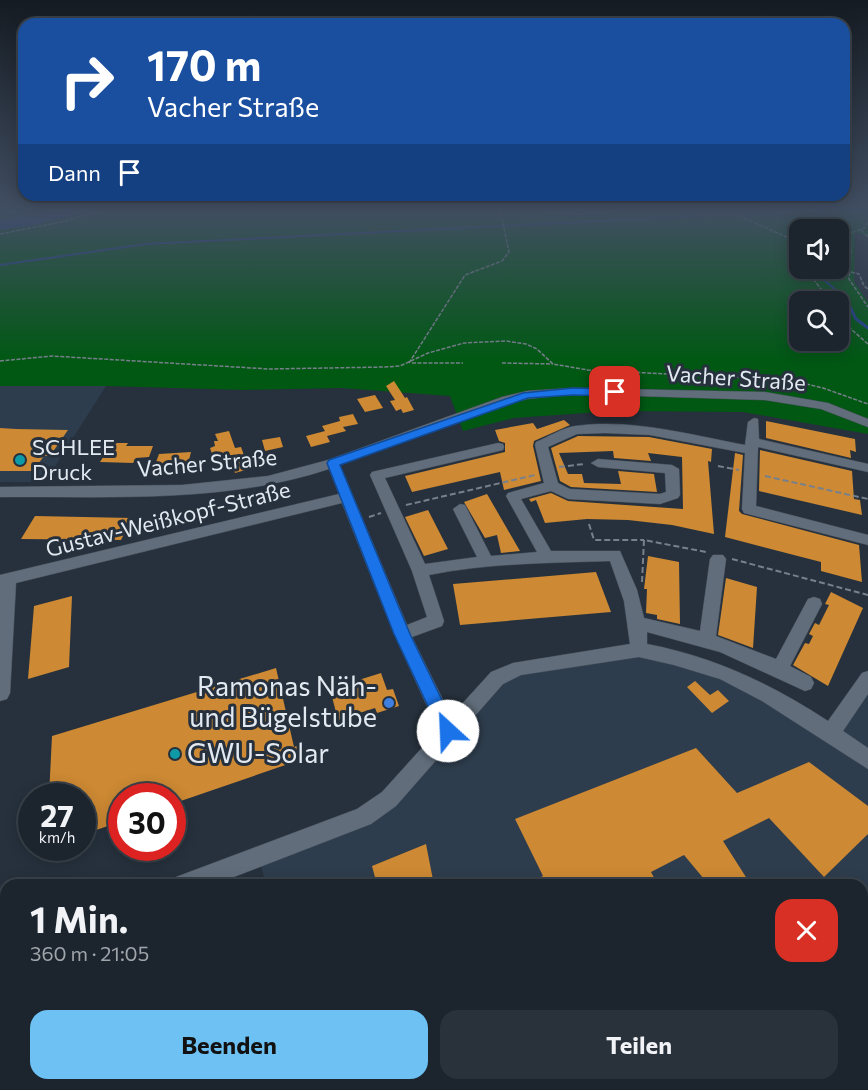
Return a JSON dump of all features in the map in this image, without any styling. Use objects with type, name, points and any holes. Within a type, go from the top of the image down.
[{"type":"street","name":"Vacher Straße","points":[[0,492],[182,490],[235,486],[293,476],[506,400],[544,393],[765,396],[824,406],[868,423]]},
{"type":"street","points":[[754,422],[749,509],[868,540]]},
{"type":"street","points":[[598,463],[672,469],[673,495],[660,499],[568,494],[550,480],[541,444],[575,430],[650,431],[752,446],[868,468]]},
{"type":"street","points":[[402,634],[436,621],[420,571],[377,475],[498,447]]},
{"type":"street","points":[[333,463],[402,634],[448,731]]},
{"type":"street","points":[[547,557],[513,496],[550,480]]},
{"type":"street","name":"Gustav-Weißkopf-Straße","points":[[4,580],[346,497]]},
{"type":"street","points":[[460,509],[487,562]]},
{"type":"street","points":[[420,571],[547,557],[615,555],[630,591],[639,624],[639,650]]},
{"type":"street","points":[[707,639],[718,559]]},
{"type":"street","points":[[2,693],[4,580]]},
{"type":"street","points":[[780,669],[814,604]]},
{"type":"street","points":[[639,624],[707,639],[780,669],[805,684]]},
{"type":"street","points":[[200,879],[364,817],[389,799],[497,678],[519,668],[639,650],[674,657],[725,673],[768,694],[868,759]]},
{"type":"street","points":[[831,733],[868,679]]},
{"type":"path","points":[[409,363],[465,275],[503,260]]},
{"type":"path","points":[[851,260],[849,279],[868,307]]},
{"type":"path","points":[[850,272],[860,274],[864,286],[868,289]]},
{"type":"path","points":[[849,327],[868,344]]},
{"type":"path","points":[[409,363],[428,353],[464,343],[506,341],[526,344],[537,349],[553,364]]},
{"type":"path","points":[[0,361],[52,356],[269,369],[463,363]]},
{"type":"path","points":[[502,363],[553,364],[588,370],[790,380],[823,388],[868,404]]},
{"type":"path","points":[[357,522],[391,508],[550,480],[550,468],[598,463]]},
{"type":"path","points":[[718,466],[868,499]]},
{"type":"path","points":[[589,524],[594,540],[644,540]]},
{"type":"shaded area","points":[[0,386],[106,386],[45,482],[0,482]]},
{"type":"shaded area","points":[[639,650],[725,673],[831,733],[868,680],[868,879],[264,879],[259,857],[364,817],[497,678]]},
{"type":"green space","points":[[0,260],[789,260],[789,279],[849,279],[849,260],[854,260],[854,282],[868,302],[868,434],[743,412],[615,411],[514,418],[463,431],[450,396],[341,388],[245,390],[0,386]]},
{"type":"building","points":[[394,381],[414,410],[403,413],[401,409],[396,411],[390,401],[395,400],[386,386]]},
{"type":"building","points":[[375,395],[383,408],[365,412],[357,399]]},
{"type":"building","points":[[353,414],[358,424],[343,427],[346,431],[327,436],[330,442],[311,447],[306,436],[325,431],[322,426],[340,421],[339,417]]},
{"type":"building","points":[[564,420],[570,425],[534,441],[533,446],[541,481],[504,490],[500,472],[412,492],[405,476],[505,452],[505,443],[499,441],[495,430],[533,423],[537,429]]},
{"type":"building","points":[[766,421],[855,439],[856,452],[850,450],[851,458],[766,438]]},
{"type":"building","points":[[0,428],[68,430],[50,456],[44,456],[33,471],[0,471]]},
{"type":"building","points":[[229,431],[235,448],[241,447],[249,469],[235,473],[231,461],[225,462],[224,457],[214,460],[210,448],[215,446],[214,441],[218,441],[215,434]]},
{"type":"building","points":[[578,436],[649,437],[712,449],[711,462],[708,461],[714,534],[672,525],[628,520],[587,519],[545,523],[536,500],[531,502],[529,499],[551,493],[568,501],[683,509],[682,457],[648,453],[651,461],[614,458],[613,451],[559,453],[568,474],[582,474],[584,483],[621,484],[618,471],[654,474],[657,492],[571,487],[560,481],[551,448]]},
{"type":"building","points":[[280,437],[283,447],[265,451],[262,440]]},
{"type":"building","points":[[112,443],[128,443],[126,446],[153,446],[149,457],[136,458],[133,463],[100,462]]},
{"type":"building","points":[[760,450],[852,471],[854,499],[860,500],[862,515],[759,491]]},
{"type":"building","points":[[191,452],[188,464],[155,465],[159,454]]},
{"type":"building","points":[[735,453],[743,455],[739,511],[742,514],[859,545],[862,582],[821,571],[821,562],[725,537]]},
{"type":"building","points":[[487,494],[520,551],[501,553],[497,535],[485,538],[464,502]]},
{"type":"building","points":[[428,510],[448,549],[424,556],[405,517]]},
{"type":"building","points":[[35,516],[132,518],[121,540],[21,539]]},
{"type":"building","points":[[648,556],[679,562],[680,624],[657,619],[657,615],[646,613],[647,589],[644,589]]},
{"type":"building","points":[[596,572],[611,612],[460,625],[453,584]]},
{"type":"building","points":[[726,578],[757,587],[753,648],[718,635]]},
{"type":"building","points":[[831,592],[863,608],[828,686],[793,665],[805,643],[809,644],[813,636],[809,634],[815,623],[819,625],[829,605],[825,604]]},
{"type":"building","points":[[72,596],[69,667],[28,679],[34,606]]},
{"type":"building","name":"GWU-Solar","points":[[276,668],[294,747],[297,746],[300,760],[186,799],[186,783],[108,783],[108,826],[96,830],[96,783],[50,783],[52,736]]},
{"type":"building","points":[[381,673],[387,690],[393,689],[399,706],[377,713],[375,708],[338,720],[330,689]]},
{"type":"building","points":[[695,681],[710,695],[718,690],[729,701],[712,713],[687,687]]},
{"type":"building","points":[[696,748],[737,793],[809,762],[868,806],[868,834],[824,877],[769,818],[723,841],[747,879],[704,879],[684,855],[651,872],[655,879],[537,879],[543,876],[515,819]]},
{"type":"building","points":[[426,844],[433,879],[375,879],[372,866]]},
{"type":"waterway","points":[[0,265],[36,260]]},
{"type":"waterway","points":[[824,279],[847,299],[852,310]]},
{"type":"waterway","points":[[851,309],[856,319],[868,328]]},
{"type":"place","name":"SCHLEE Druck","points":[[20,460]]},
{"type":"place","name":"Ramonas Näh- und Bügelstube","points":[[389,703]]},
{"type":"place","name":"GWU-Solar","points":[[175,754]]},
{"type":"route","points":[[448,731],[402,634],[333,463],[506,400],[544,393],[615,392]]}]
